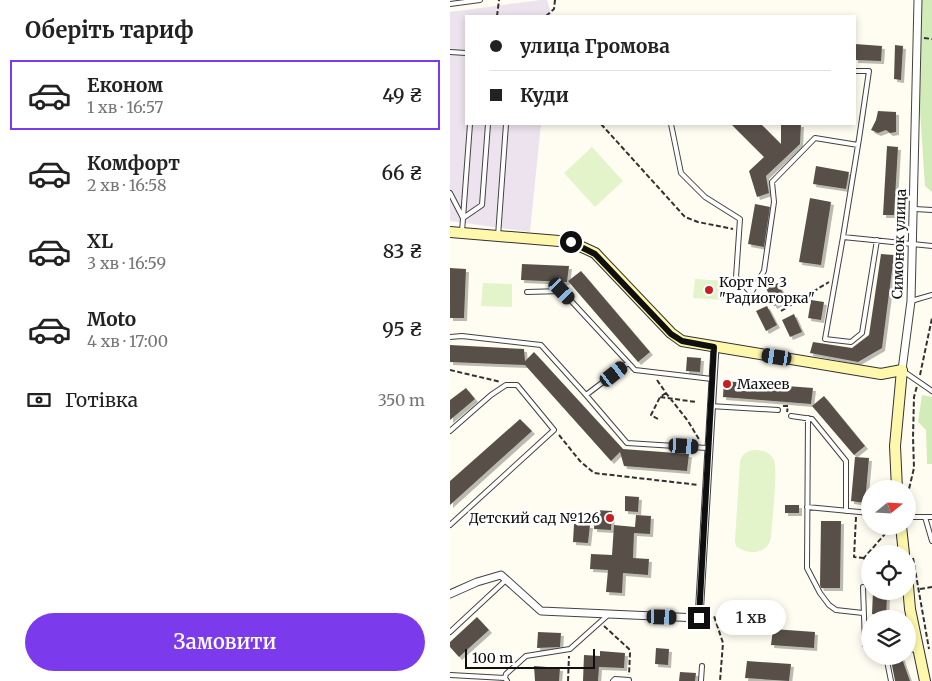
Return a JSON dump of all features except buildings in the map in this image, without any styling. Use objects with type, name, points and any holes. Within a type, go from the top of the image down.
[{"type":"street","name":"Симонок улица","points":[[897,480],[895,446],[911,300],[915,209],[918,0]]},
{"type":"street","points":[[450,232],[571,242],[595,254],[671,334],[682,341],[881,374],[902,370]]},
{"type":"street","points":[[450,594],[477,582],[501,575],[541,611],[699,618],[706,486],[705,448],[714,347]]},
{"type":"street","points":[[911,600],[924,651],[927,670],[925,681]]},
{"type":"lane","points":[[450,4],[480,0]]},
{"type":"lane","points":[[450,52],[465,52]]},
{"type":"lane","points":[[856,71],[869,71],[826,338],[851,342],[862,333],[877,240]]},
{"type":"lane","points":[[462,232],[470,125]]},
{"type":"lane","points":[[462,218],[482,205],[488,125]]},
{"type":"lane","points":[[498,236],[506,125]]},
{"type":"lane","points":[[671,125],[681,173],[705,197],[740,219],[736,277],[751,294],[764,271],[774,202],[772,182],[815,138],[858,145]]},
{"type":"lane","points":[[450,193],[462,218]]},
{"type":"lane","points":[[915,209],[932,210]]},
{"type":"lane","points":[[843,237],[932,246]]},
{"type":"lane","points":[[527,292],[562,291],[634,370],[712,379]]},
{"type":"lane","points":[[911,300],[932,295]]},
{"type":"lane","points":[[450,337],[462,336],[541,345],[627,443],[705,448]]},
{"type":"lane","points":[[586,395],[628,363]]},
{"type":"lane","points":[[902,370],[932,391]]},
{"type":"lane","points":[[450,431],[491,395],[506,385],[517,385],[554,430],[450,525]]},
{"type":"lane","points":[[710,406],[778,410]]},
{"type":"lane","points":[[791,416],[812,419],[846,461],[846,511]]},
{"type":"lane","points":[[808,418],[807,568],[811,579],[824,599],[836,610],[861,613]]},
{"type":"lane","points":[[807,507],[861,512]]},
{"type":"lane","points":[[916,517],[932,517]]},
{"type":"lane","points":[[925,518],[932,541]]},
{"type":"lane","points":[[450,632],[506,580]]},
{"type":"lane","points":[[450,675],[506,680],[506,674],[526,656],[570,649],[608,615]]},
{"type":"lane","points":[[916,650],[924,651]]},
{"type":"lane","points":[[888,665],[891,681]]},
{"type":"lane","points":[[701,681],[702,666]]},
{"type":"lane","points":[[613,681],[615,679],[629,680]]},
{"type":"path","points":[[497,15],[499,0]]},
{"type":"path","points":[[547,15],[554,9],[555,0]]},
{"type":"path","points":[[602,125],[685,217],[698,222],[739,230]]},
{"type":"path","points":[[782,311],[836,278]]},
{"type":"path","points":[[911,480],[914,468],[912,437],[914,397],[932,318]]},
{"type":"path","points":[[450,370],[499,381],[506,385]]},
{"type":"path","points":[[656,378],[666,394],[688,421],[705,448]]},
{"type":"path","points":[[658,419],[651,415],[660,397],[666,394]]},
{"type":"path","points":[[660,397],[696,402]]},
{"type":"path","points":[[782,406],[788,406]]},
{"type":"path","points":[[554,430],[580,461],[594,473],[706,486]]},
{"type":"path","points":[[856,512],[854,556],[861,557]]},
{"type":"path","points":[[875,545],[884,535]]},
{"type":"path","points":[[916,579],[919,589],[924,651]]},
{"type":"path","points":[[919,589],[932,587]]},
{"type":"path","points":[[714,616],[723,643],[720,681]]},
{"type":"path","points":[[600,622],[629,649],[629,680]]},
{"type":"path","points":[[568,681],[570,649]]},
{"type":"shaded area","points":[[547,0],[552,15],[465,15],[465,125],[541,125],[530,232],[450,221],[450,12]]},
{"type":"green space","points":[[922,0],[932,0],[932,192],[925,186],[917,66]]},
{"type":"green space","points":[[592,147],[623,181],[595,207],[564,173]]},
{"type":"green space","name":"Корт № 3 \"Радиогорка\"","points":[[695,279],[725,281],[724,300],[693,298]]},
{"type":"green space","points":[[483,283],[512,284],[512,307],[481,306]]},
{"type":"green space","points":[[922,395],[932,397],[932,464],[927,464],[926,430],[918,422]]},
{"type":"green space","points":[[754,450],[768,453],[774,460],[775,466],[771,537],[766,547],[757,552],[741,549],[736,546],[735,541],[740,462],[745,453]]},
{"type":"place","name":"Корт № 3 \"Радиогорка\"","points":[[709,290]]},
{"type":"place","name":"Махеев","points":[[727,384]]},
{"type":"place","name":"Детский сад №126","points":[[610,518]]},
{"type":"route","points":[[571,242],[595,254],[671,334],[682,341],[714,347],[699,618]]}]
